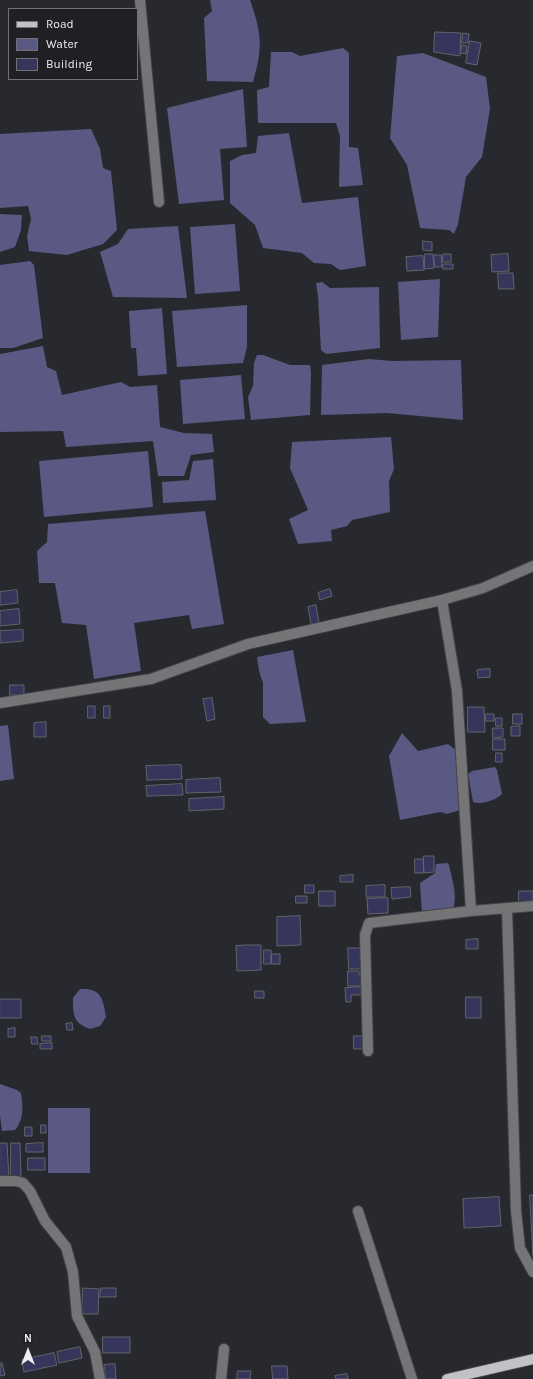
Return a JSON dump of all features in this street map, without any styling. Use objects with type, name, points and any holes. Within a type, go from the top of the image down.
[{"type":"main road","points":[[447,1379],[533,1359]]},
{"type":"street","points":[[140,0],[159,202]]},
{"type":"street","points":[[0,703],[151,679],[248,644],[442,600],[483,588],[533,566]]},
{"type":"street","points":[[442,600],[457,691],[471,911]]},
{"type":"street","points":[[368,1051],[365,935],[369,923],[471,911],[533,906]]},
{"type":"street","points":[[508,908],[516,1211],[520,1248],[533,1272]]},
{"type":"street","points":[[0,1181],[16,1181],[23,1183],[30,1191],[45,1221],[66,1247],[73,1272],[77,1316],[95,1352],[100,1379]]},
{"type":"street","points":[[358,1211],[412,1379]]},
{"type":"street","points":[[221,1379],[224,1349]]},
{"type":"water","points":[[210,0],[250,0],[257,22],[260,41],[260,50],[253,82],[207,81],[204,18],[212,11]]},
{"type":"water","points":[[343,48],[349,53],[349,147],[358,148],[363,185],[339,187],[340,136],[336,123],[258,123],[257,90],[269,87],[271,52],[292,52],[300,56]]},
{"type":"water","points":[[423,53],[486,77],[490,109],[482,157],[466,177],[458,224],[454,234],[449,230],[420,228],[407,165],[390,138],[397,56]]},
{"type":"water","points":[[243,89],[247,147],[220,149],[224,200],[179,204],[167,108]]},
{"type":"water","points":[[91,129],[100,149],[103,168],[111,171],[117,230],[103,244],[67,255],[29,251],[27,236],[31,219],[28,206],[0,208],[0,134]]},
{"type":"water","points":[[289,133],[302,203],[358,197],[366,266],[340,270],[331,264],[314,263],[302,253],[263,248],[255,225],[230,203],[230,161],[242,155],[256,153],[258,136]]},
{"type":"water","points":[[0,214],[22,215],[21,230],[15,247],[0,252]]},
{"type":"water","points":[[235,224],[240,291],[195,294],[190,227]]},
{"type":"water","points":[[178,226],[187,298],[113,297],[100,252],[118,244],[128,229]]},
{"type":"water","points":[[30,261],[34,265],[43,338],[13,348],[0,348],[0,265]]},
{"type":"water","points":[[440,279],[438,337],[401,340],[398,282]]},
{"type":"water","points":[[322,282],[330,288],[379,287],[380,348],[326,354],[321,350],[316,283]]},
{"type":"water","points":[[247,305],[247,347],[243,363],[177,367],[172,311]]},
{"type":"water","points":[[162,308],[167,374],[138,376],[136,348],[131,348],[129,311]]},
{"type":"water","points":[[43,346],[47,367],[56,371],[62,395],[121,382],[130,387],[157,385],[160,427],[184,433],[212,434],[214,452],[191,455],[184,476],[158,476],[153,441],[66,447],[63,431],[0,432],[0,354]]},
{"type":"water","points":[[257,355],[263,355],[290,365],[310,365],[310,415],[251,420],[248,397],[253,386],[254,363]]},
{"type":"water","points":[[369,359],[392,361],[461,360],[463,420],[387,413],[321,415],[322,365]]},
{"type":"water","points":[[241,375],[245,419],[183,424],[180,380]]},
{"type":"water","points":[[391,437],[394,469],[389,481],[390,512],[352,520],[347,526],[331,530],[332,541],[298,544],[289,519],[308,510],[290,468],[292,442]]},
{"type":"water","points":[[148,451],[153,507],[44,517],[39,461]]},
{"type":"water","points":[[213,459],[216,500],[163,503],[162,482],[189,480],[193,461]]},
{"type":"water","points":[[205,511],[224,624],[192,629],[189,615],[134,623],[141,671],[94,679],[86,625],[62,623],[55,583],[39,583],[37,551],[47,542],[48,524]]},
{"type":"water","points":[[293,650],[306,722],[270,724],[263,717],[263,683],[257,657]]},
{"type":"water","points":[[8,725],[14,779],[0,781],[0,726]]},
{"type":"water","points":[[402,733],[418,751],[448,744],[457,751],[460,810],[447,814],[440,812],[400,820],[389,756]]},
{"type":"water","points":[[495,767],[502,794],[489,801],[480,803],[473,802],[468,774],[472,771]]},
{"type":"water","points":[[447,863],[449,865],[455,893],[453,910],[422,913],[420,883],[435,873],[436,864]]},
{"type":"water","points":[[80,989],[92,990],[97,992],[100,996],[104,1004],[106,1017],[100,1026],[90,1029],[84,1027],[75,1018],[73,998]]},
{"type":"water","points":[[0,1084],[21,1093],[21,1117],[15,1130],[2,1131],[0,1116]]},
{"type":"water","points":[[48,1108],[90,1108],[90,1173],[48,1173]]},
{"type":"building","points":[[435,32],[461,33],[460,56],[434,52]]},
{"type":"building","points":[[463,33],[469,34],[468,43],[462,43]]},
{"type":"building","points":[[470,41],[481,43],[477,65],[466,63]]},
{"type":"building","points":[[462,45],[467,46],[466,54],[461,53]]},
{"type":"building","points":[[423,241],[432,242],[432,251],[423,250]]},
{"type":"building","points":[[425,254],[433,254],[434,268],[425,269]]},
{"type":"building","points":[[443,254],[451,254],[451,262],[443,262]]},
{"type":"building","points":[[508,254],[509,271],[492,272],[491,255]]},
{"type":"building","points":[[434,255],[441,255],[442,267],[435,267]]},
{"type":"building","points":[[423,256],[424,270],[407,271],[406,257]]},
{"type":"building","points":[[443,264],[453,264],[453,269],[443,269]]},
{"type":"building","points":[[498,273],[513,273],[514,289],[499,289]]},
{"type":"building","points":[[330,589],[332,596],[320,600],[318,593]]},
{"type":"building","points":[[17,590],[18,603],[0,605],[0,592]]},
{"type":"building","points":[[316,605],[319,623],[311,624],[308,607]]},
{"type":"building","points":[[19,609],[20,624],[0,626],[0,611]]},
{"type":"building","points":[[23,630],[23,641],[0,643],[0,631]]},
{"type":"building","points":[[490,669],[490,677],[478,678],[477,670]]},
{"type":"building","points":[[10,685],[24,685],[24,695],[10,695]]},
{"type":"building","points":[[212,698],[215,719],[207,721],[203,699]]},
{"type":"building","points":[[88,706],[95,706],[95,718],[88,718]]},
{"type":"building","points":[[104,706],[110,706],[110,718],[104,718]]},
{"type":"building","points":[[468,707],[484,707],[485,732],[468,732]]},
{"type":"building","points":[[486,714],[494,714],[494,721],[486,721]]},
{"type":"building","points":[[513,714],[522,714],[522,724],[513,724]]},
{"type":"building","points":[[496,718],[502,718],[502,726],[496,726]]},
{"type":"building","points":[[46,722],[46,737],[34,737],[34,723]]},
{"type":"building","points":[[520,726],[520,736],[511,736],[511,727]]},
{"type":"building","points":[[493,728],[503,728],[503,737],[493,738]]},
{"type":"building","points":[[493,739],[505,739],[505,750],[493,750]]},
{"type":"building","points":[[496,753],[502,753],[502,762],[496,762]]},
{"type":"building","points":[[181,765],[182,779],[147,780],[146,766]]},
{"type":"building","points":[[220,778],[221,792],[186,793],[186,780]]},
{"type":"building","points":[[182,784],[183,795],[147,796],[146,786]]},
{"type":"building","points":[[224,797],[224,809],[189,811],[189,799]]},
{"type":"building","points":[[424,856],[434,856],[434,872],[424,873]]},
{"type":"building","points":[[415,859],[423,859],[424,873],[415,873]]},
{"type":"building","points":[[353,875],[353,882],[340,882],[340,876]]},
{"type":"building","points":[[305,885],[314,885],[314,893],[305,893]]},
{"type":"building","points":[[385,885],[385,897],[366,897],[366,886]]},
{"type":"building","points":[[410,887],[411,897],[392,899],[391,888]]},
{"type":"building","points":[[319,891],[335,891],[335,906],[319,906]]},
{"type":"building","points":[[519,891],[533,891],[533,903],[519,903]]},
{"type":"building","points":[[296,896],[307,896],[307,903],[296,903]]},
{"type":"building","points":[[388,898],[388,913],[368,914],[367,899]]},
{"type":"building","points":[[300,916],[301,945],[277,946],[277,917]]},
{"type":"building","points":[[478,939],[478,949],[466,949],[466,940]]},
{"type":"building","points":[[261,945],[261,970],[237,971],[236,946]]},
{"type":"building","points":[[348,948],[362,948],[362,969],[349,969]]},
{"type":"building","points":[[264,950],[271,950],[271,964],[264,964]]},
{"type":"building","points":[[272,954],[280,954],[280,964],[272,964]]},
{"type":"building","points":[[348,971],[359,971],[359,975],[364,975],[364,986],[348,986]]},
{"type":"building","points":[[364,987],[365,995],[351,995],[351,1002],[346,1002],[345,988]]},
{"type":"building","points":[[255,991],[264,991],[264,998],[255,998]]},
{"type":"building","points":[[466,997],[481,997],[481,1018],[466,1018]]},
{"type":"building","points":[[0,999],[21,999],[21,1018],[0,1018]]},
{"type":"building","points":[[72,1023],[73,1030],[67,1030],[66,1024]]},
{"type":"building","points":[[15,1028],[15,1037],[8,1037],[8,1029]]},
{"type":"building","points":[[42,1036],[51,1036],[51,1041],[42,1041]]},
{"type":"building","points":[[354,1036],[365,1036],[365,1049],[354,1049]]},
{"type":"building","points":[[31,1037],[37,1037],[38,1044],[32,1044]]},
{"type":"building","points":[[52,1043],[52,1049],[40,1049],[40,1044]]},
{"type":"building","points":[[41,1125],[46,1125],[46,1133],[41,1133]]},
{"type":"building","points":[[25,1127],[32,1127],[32,1136],[25,1136]]},
{"type":"building","points":[[0,1143],[7,1143],[9,1178],[0,1178]]},
{"type":"building","points":[[11,1143],[20,1143],[21,1177],[11,1177]]},
{"type":"building","points":[[43,1143],[43,1152],[26,1152],[26,1144]]},
{"type":"building","points":[[28,1158],[45,1158],[45,1170],[28,1170]]},
{"type":"building","points":[[530,1195],[533,1195],[533,1256]]},
{"type":"building","points":[[499,1197],[501,1226],[464,1228],[463,1199]]},
{"type":"building","points":[[83,1288],[99,1289],[98,1314],[82,1314]]},
{"type":"building","points":[[101,1288],[116,1288],[116,1297],[100,1297]]},
{"type":"building","points":[[103,1337],[130,1337],[130,1353],[103,1353]]},
{"type":"building","points":[[80,1347],[82,1358],[59,1363],[57,1352]]},
{"type":"building","points":[[54,1353],[57,1365],[24,1372],[22,1360]]},
{"type":"building","points":[[2,1363],[5,1375],[0,1376],[0,1364]]},
{"type":"building","points":[[115,1364],[116,1379],[106,1379],[104,1365]]},
{"type":"building","points":[[272,1366],[287,1366],[288,1379],[273,1379]]},
{"type":"building","points":[[238,1371],[251,1371],[250,1379],[237,1379]]},
{"type":"building","points":[[347,1374],[348,1379],[336,1379],[335,1376]]}]
